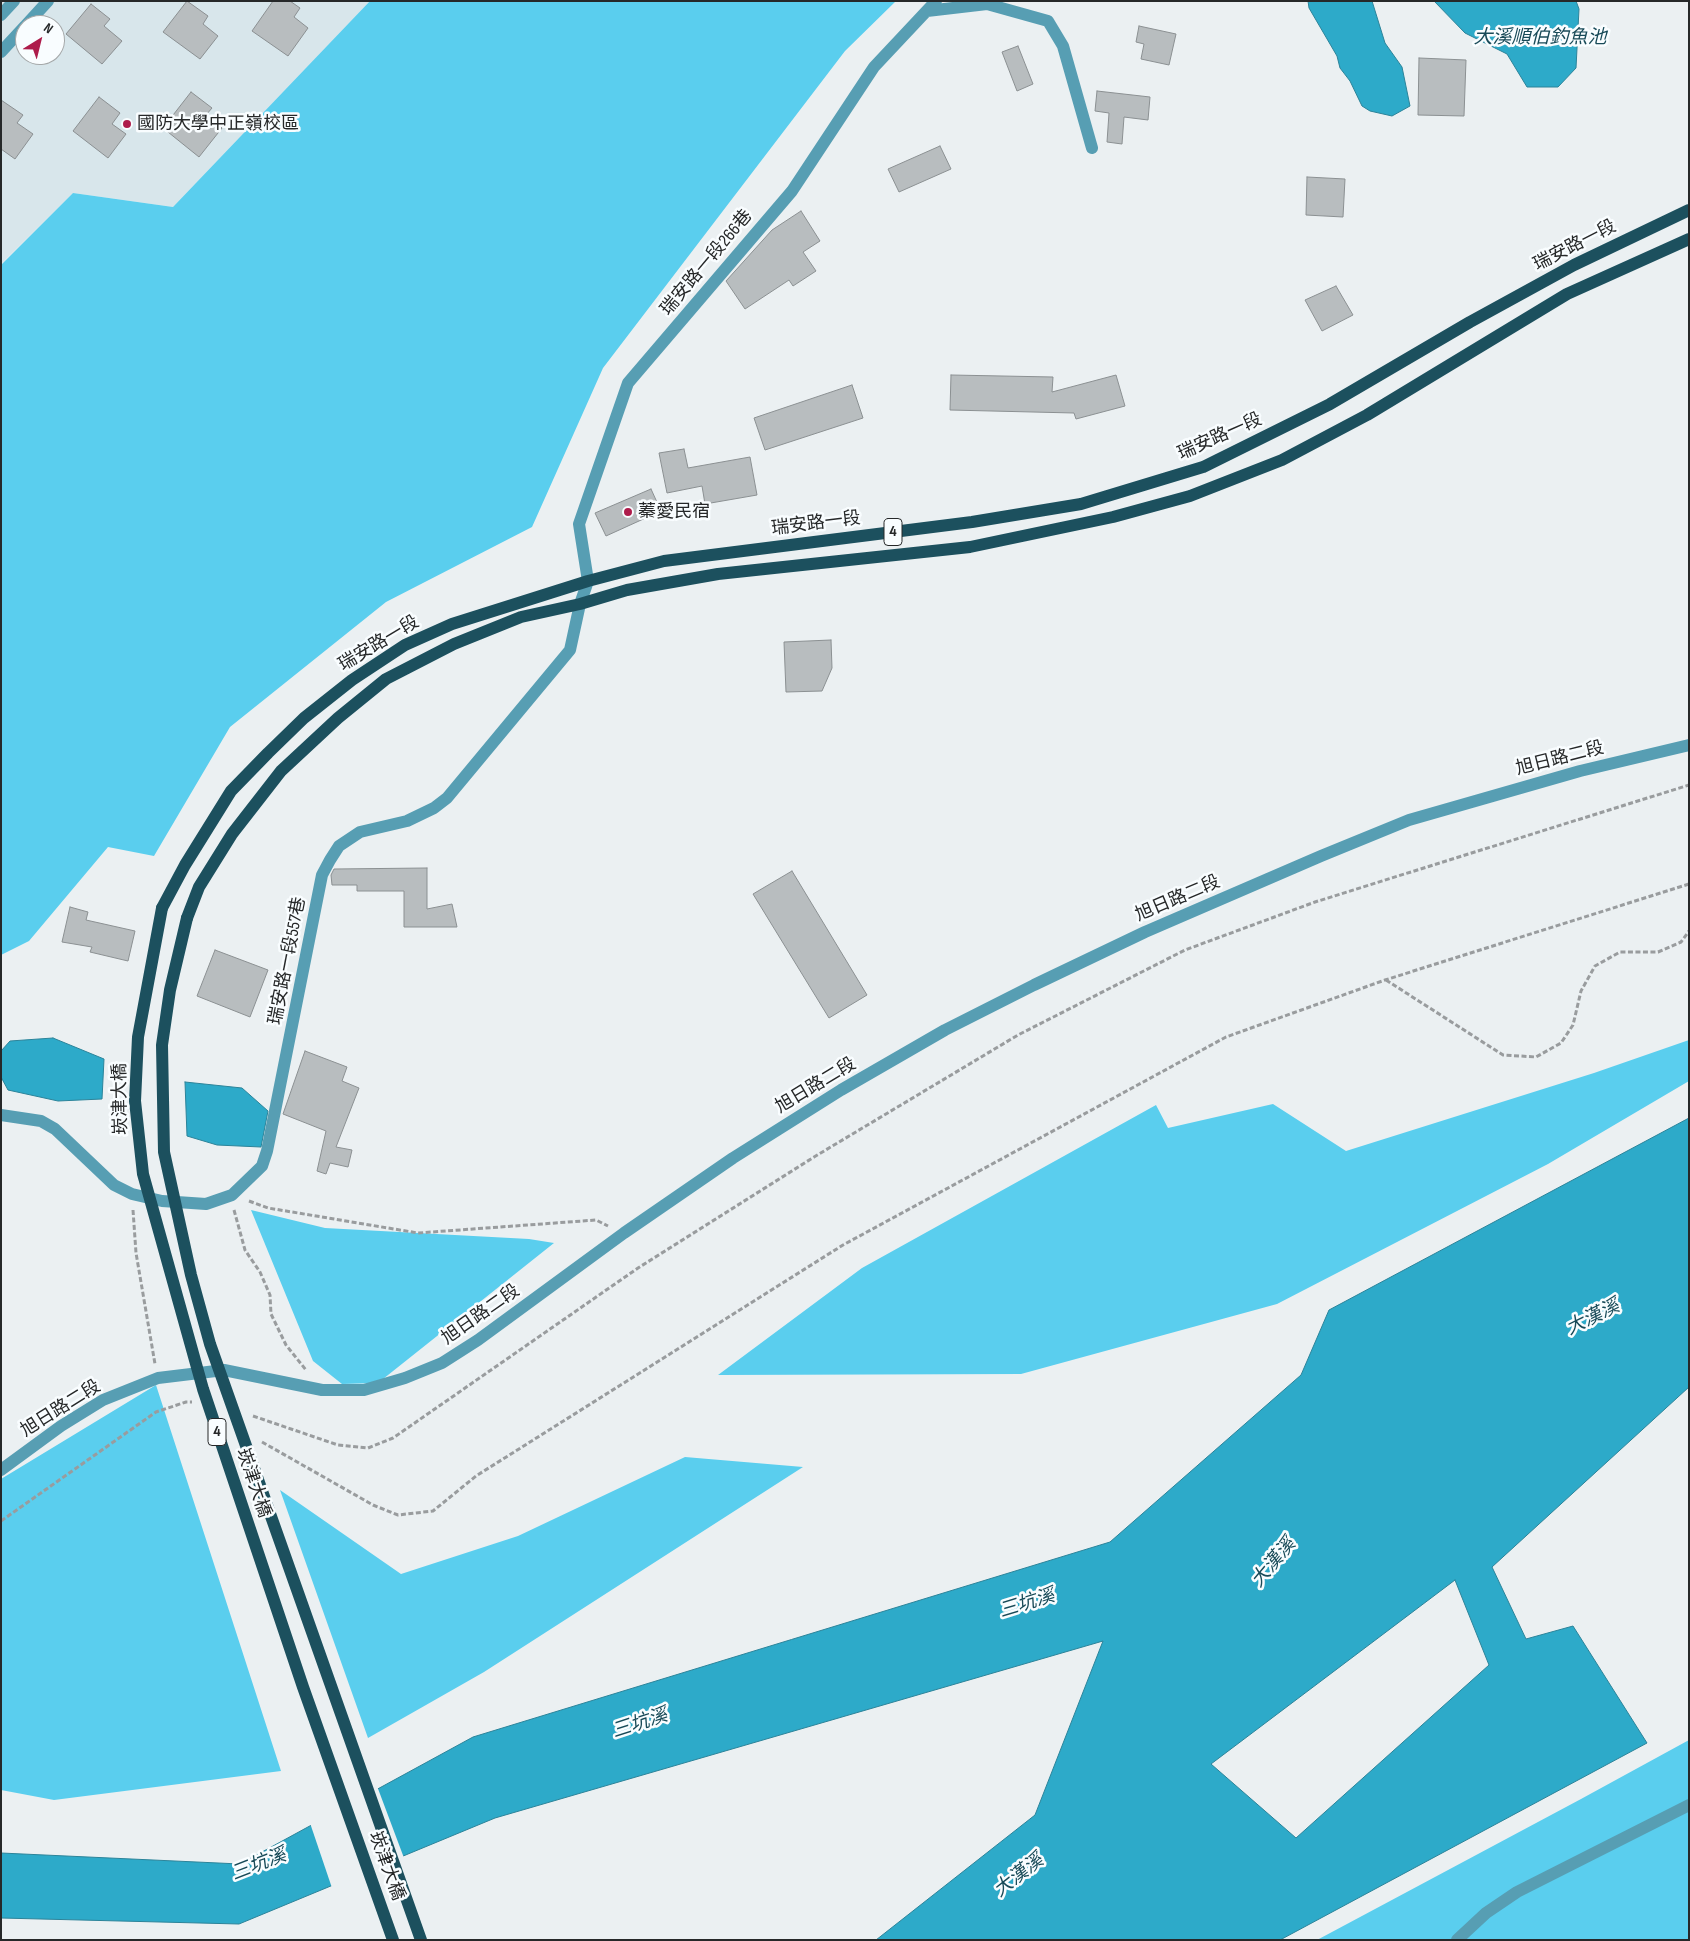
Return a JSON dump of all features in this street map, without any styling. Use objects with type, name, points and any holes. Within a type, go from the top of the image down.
[{"type":"main road","name":"瑞安路一段","points":[[162,908],[185,865],[231,792],[304,718],[352,680],[405,644],[452,624],[588,581],[664,562],[972,522],[1081,504],[1203,467],[1330,404],[1574,264],[1689,210]]},
{"type":"main road","name":"瑞安路一段","points":[[187,918],[199,887],[232,834],[258,798],[288,764],[338,718],[386,679],[454,644],[521,618],[580,604],[627,590],[718,574],[970,547],[1113,517],[1190,496],[1282,460],[1367,415],[1567,294],[1689,239]]},
{"type":"main road","name":"崁津大橋","points":[[162,908],[138,1037],[135,1102],[143,1174],[203,1389],[304,1687],[393,1940]]},
{"type":"main road","name":"崁津大橋","points":[[187,918],[170,990],[162,1045],[164,1152],[191,1275],[210,1344],[421,1940]]},
{"type":"street","points":[[1,15],[14,1]]},
{"type":"street","points":[[36,15],[48,1]]},
{"type":"street","name":"瑞安路一段266巷","points":[[588,581],[579,524],[628,383],[792,191],[874,67],[936,1]]},
{"type":"street","points":[[927,11],[987,4],[1048,21],[1063,46],[1092,148]]},
{"type":"street","points":[[1,52],[15,37]]},
{"type":"street","name":"瑞安路一段557巷","points":[[1,1115],[41,1121],[55,1129],[114,1185],[132,1194],[162,1202],[206,1204],[232,1195],[262,1166],[267,1151],[322,875],[330,860],[339,846],[360,832],[407,821],[434,808],[447,798],[570,650],[580,604],[588,581]]},
{"type":"street","name":"旭日路二段","points":[[1,1470],[60,1426],[103,1400],[158,1378],[224,1370],[322,1390],[364,1390],[406,1378],[442,1363],[478,1340],[624,1233],[733,1158],[841,1090],[913,1048],[1007,998],[1145,932],[1409,820],[1580,771],[1689,745]]},
{"type":"street","points":[[1457,1940],[1486,1913],[1517,1892],[1689,1805]]},
{"type":"path","points":[[246,1413],[338,1445],[368,1448],[393,1438],[638,1268],[814,1157],[1018,1035],[1177,954],[1315,902],[1689,785]]},
{"type":"path","points":[[256,1439],[373,1505],[398,1515],[433,1511],[476,1476],[843,1245],[1226,1037],[1385,980],[1689,884]]},
{"type":"path","points":[[1385,980],[1503,1055],[1536,1057],[1561,1043],[1573,1026],[1581,991],[1595,966],[1620,952],[1658,952],[1681,942],[1689,931]]},
{"type":"path","points":[[132,1194],[136,1253],[158,1378]]},
{"type":"path","points":[[322,1390],[286,1345],[271,1314],[270,1295],[260,1272],[245,1250],[234,1217],[232,1195],[268,1208],[418,1233],[596,1220],[624,1233]]},
{"type":"path","points":[[1,1521],[156,1412],[186,1402],[195,1402]]},
{"type":"shaded area","name":"國防大學中正嶺校區","points":[[1,1],[370,1],[173,207],[73,193],[1,264]]},
{"type":"shaded area","points":[[370,1],[896,1],[845,51],[603,368],[532,527],[386,602],[230,727],[154,856],[108,847],[29,941],[1,955],[1,265],[73,193],[173,207]]},
{"type":"shaded area","points":[[1689,1040],[1689,1081],[1548,1164],[1277,1304],[1021,1374],[718,1375],[862,1268],[1156,1105],[1168,1128],[1273,1104],[1346,1151],[1594,1073]]},
{"type":"shaded area","points":[[251,1210],[325,1228],[529,1239],[554,1243],[378,1383],[342,1384],[313,1361]]},
{"type":"shaded area","points":[[156,1385],[281,1771],[54,1800],[1,1790],[1,1479]]},
{"type":"shaded area","points":[[685,1457],[803,1467],[484,1672],[368,1738],[280,1490],[401,1574],[518,1536]]},
{"type":"shaded area","points":[[1689,1740],[1689,1940],[1317,1940],[1581,1799]]},
{"type":"water","points":[[1308,1],[1372,1],[1385,43],[1402,67],[1410,106],[1392,116],[1370,111],[1362,106],[1350,81],[1340,68],[1337,56],[1309,8]]},
{"type":"water","name":"大溪順伯釣魚池","points":[[1434,1],[1576,1],[1579,9],[1576,68],[1558,87],[1527,87],[1507,54],[1465,33]]},
{"type":"water","points":[[53,1038],[104,1059],[102,1099],[58,1101],[8,1090],[1,1077],[1,1051],[10,1041]]},
{"type":"water","points":[[185,1082],[242,1088],[268,1111],[261,1147],[217,1145],[187,1136]]},
{"type":"water","points":[[1689,1118],[1689,1387],[1492,1567],[1526,1639],[1573,1626],[1647,1743],[1280,1940],[876,1940],[1035,1815],[1103,1641],[495,1818],[239,1924],[1,1918],[1,1853],[240,1864],[473,1737],[1110,1542],[1301,1375],[1329,1310]],"holes":[[[1455,1580],[1489,1665],[1296,1838],[1211,1764]]]},
{"type":"pier","points":[[377,1786],[404,1858],[332,1888],[310,1823]]},
{"type":"building","points":[[187,1],[208,16],[203,24],[218,36],[200,59],[163,32]]},
{"type":"building","points":[[273,1],[290,1],[300,8],[294,17],[308,28],[288,56],[252,31]]},
{"type":"building","points":[[91,4],[110,19],[104,26],[122,41],[102,64],[66,34]]},
{"type":"building","points":[[1139,26],[1176,34],[1169,65],[1141,59],[1144,44],[1136,42]]},
{"type":"building","points":[[1018,46],[1033,84],[1017,91],[1002,52]]},
{"type":"building","points":[[1419,58],[1466,60],[1464,116],[1418,115]]},
{"type":"building","points":[[1097,91],[1150,97],[1148,120],[1124,117],[1122,144],[1107,142],[1109,113],[1095,111]]},
{"type":"building","points":[[191,92],[212,108],[206,115],[222,128],[199,157],[163,128]]},
{"type":"building","points":[[99,97],[120,113],[112,124],[126,134],[108,158],[73,131]]},
{"type":"building","points":[[1,100],[23,115],[17,123],[33,134],[15,159],[1,149]]},
{"type":"building","points":[[940,146],[951,169],[899,192],[888,169]]},
{"type":"building","points":[[1307,177],[1345,179],[1343,217],[1306,215]]},
{"type":"building","points":[[801,211],[820,241],[803,252],[816,271],[793,286],[789,280],[745,309],[726,281],[772,230]]},
{"type":"building","points":[[1336,286],[1353,315],[1322,331],[1305,300]]},
{"type":"building","points":[[951,375],[1053,377],[1052,392],[1116,375],[1125,406],[1076,419],[1074,413],[950,410]]},
{"type":"building","points":[[852,385],[863,418],[765,450],[754,418]]},
{"type":"building","points":[[684,449],[688,468],[750,457],[757,495],[705,504],[702,486],[667,493],[659,453]]},
{"type":"building","name":"蓁愛民宿","points":[[651,489],[661,511],[606,536],[595,513]]},
{"type":"building","points":[[831,640],[832,668],[822,691],[786,692],[784,642]]},
{"type":"building","points":[[427,868],[427,909],[452,904],[457,927],[404,927],[404,891],[357,891],[357,885],[332,885],[331,875],[334,869]]},
{"type":"building","points":[[792,871],[867,995],[829,1018],[753,894]]},
{"type":"building","points":[[70,907],[88,912],[86,920],[135,931],[128,961],[90,952],[92,947],[62,942]]},
{"type":"building","points":[[215,950],[268,970],[250,1017],[197,996]]},
{"type":"building","points":[[305,1051],[347,1067],[342,1081],[359,1088],[336,1147],[352,1150],[348,1167],[330,1163],[326,1174],[317,1171],[326,1131],[283,1114]]},
{"type":"place","name":"國防大學中正嶺校區","points":[[127,124]]},
{"type":"place","name":"蓁愛民宿","points":[[628,512]]},
{"type":"water label","name":"大漢溪","points":[[1593,1318]]},
{"type":"water label","name":"大漢溪","points":[[1274,1563]]},
{"type":"water label","name":"三坑溪","points":[[1027,1604]]},
{"type":"water label","name":"三坑溪","points":[[640,1724]]},
{"type":"water label","name":"三坑溪","points":[[259,1865]]},
{"type":"water label","name":"大漢溪","points":[[1019,1876]]}]
